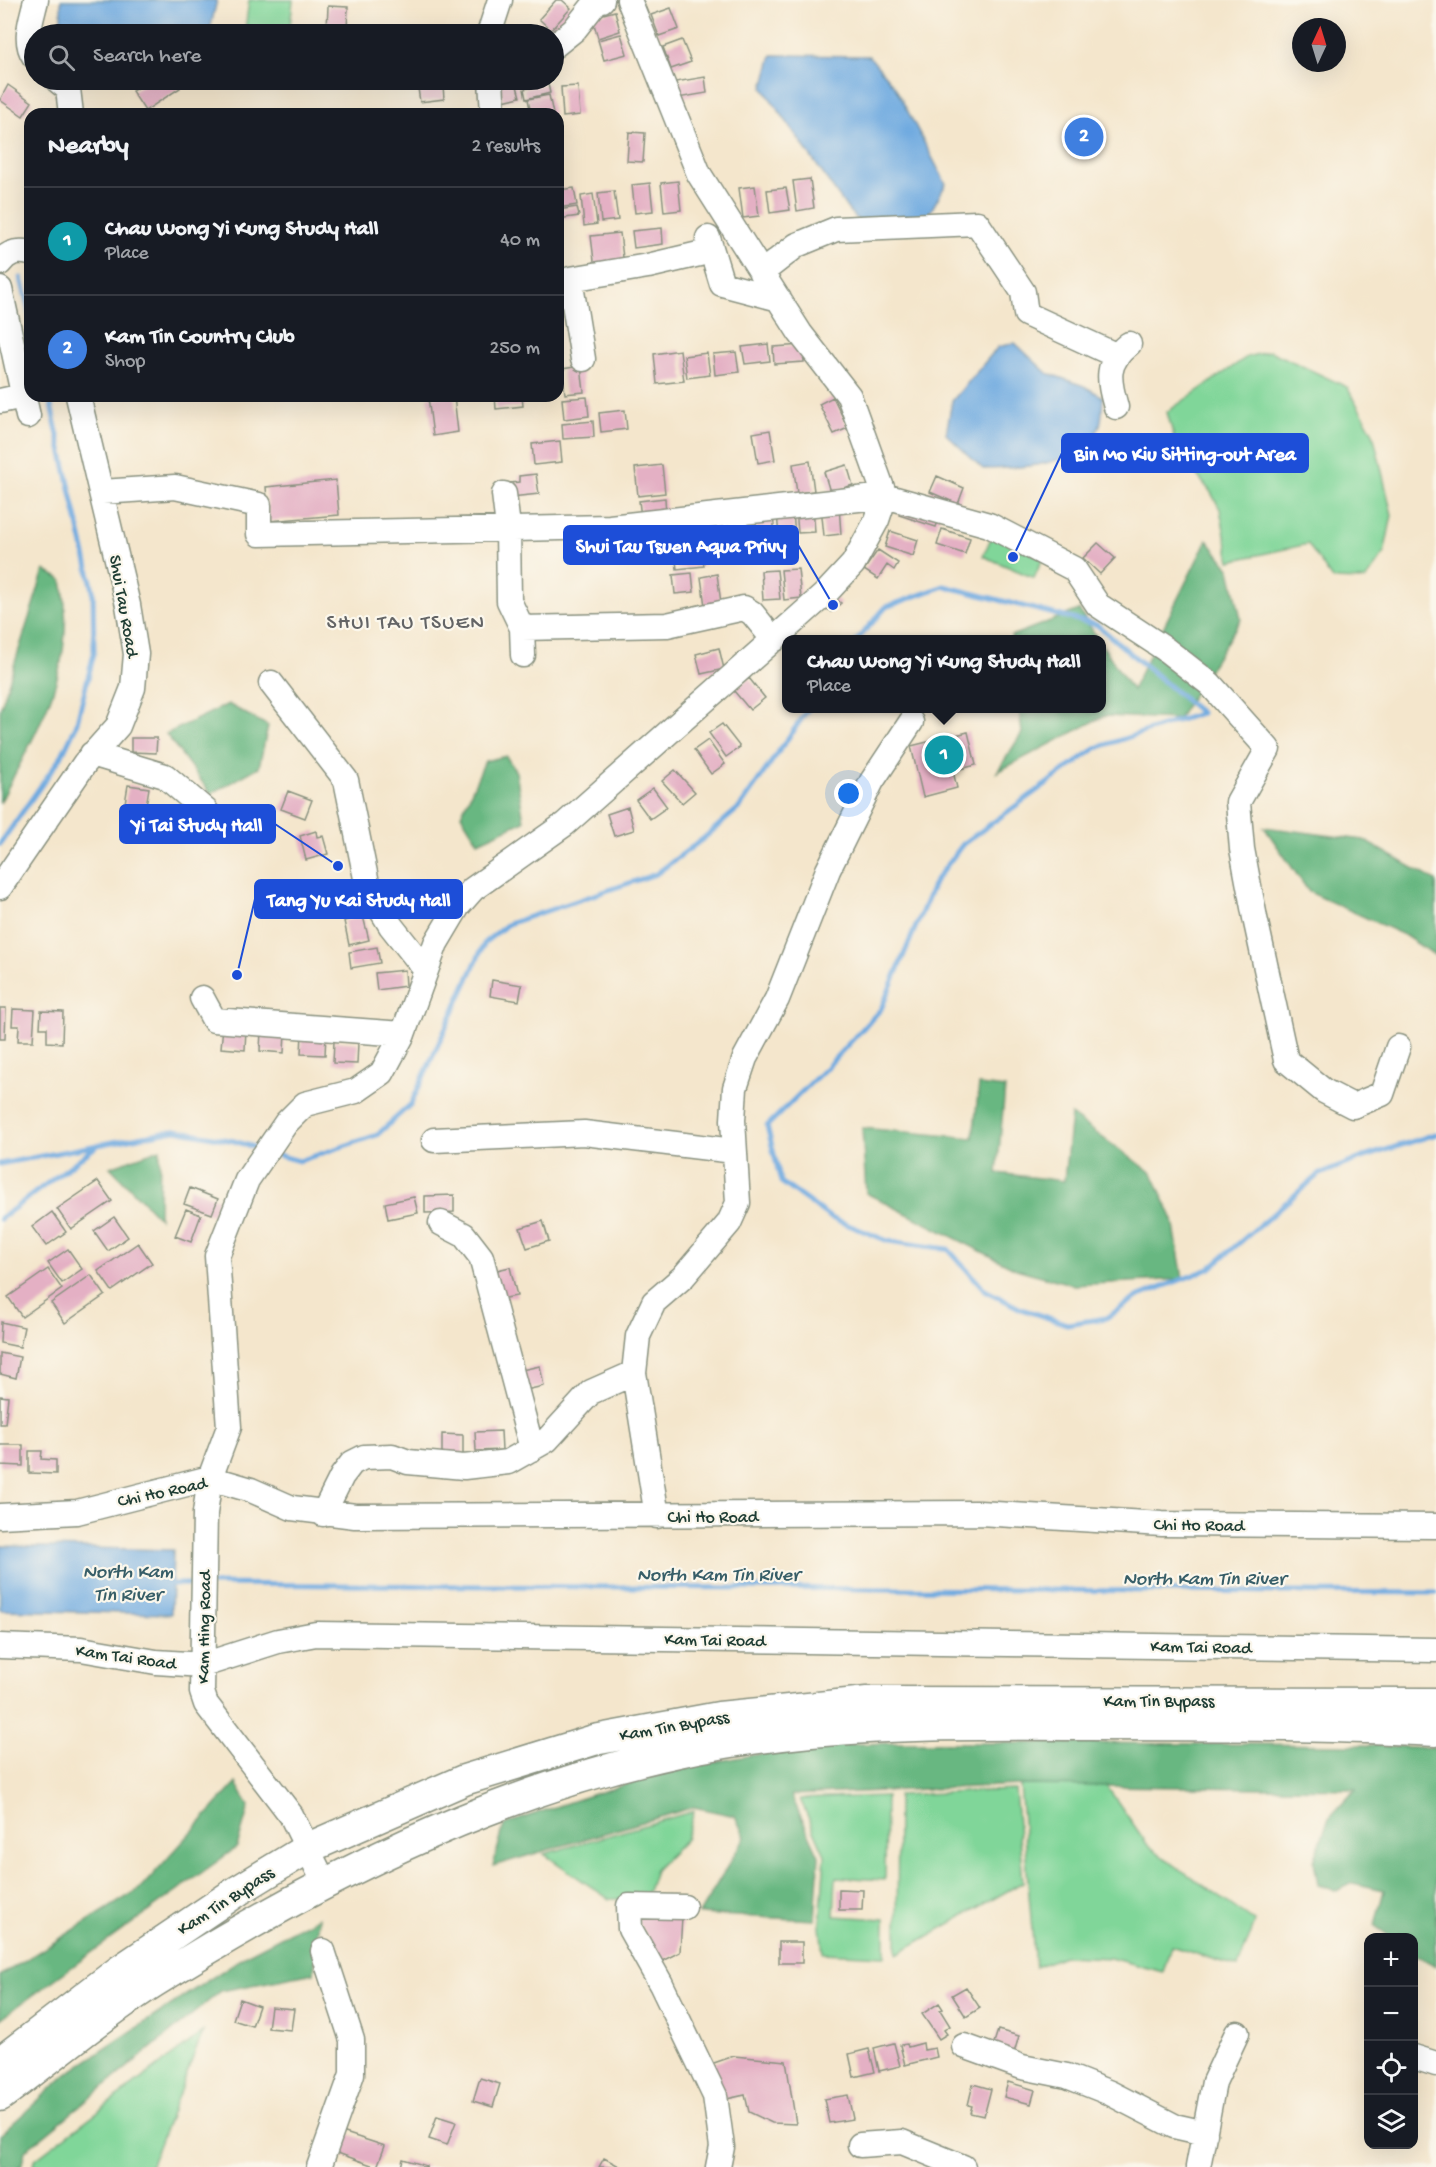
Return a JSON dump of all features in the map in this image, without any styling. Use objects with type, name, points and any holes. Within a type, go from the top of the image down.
[{"type":"main road","name":"Kam Tin Bypass","points":[[0,2062],[119,1971],[239,1890],[308,1848],[464,1780],[594,1740],[652,1728],[773,1710],[867,1702],[982,1700],[1436,1703]]},
{"type":"main road","name":"Kam Tin Bypass","points":[[0,2096],[151,1984],[324,1882],[481,1813],[574,1781],[679,1752],[797,1732],[874,1726],[1199,1725],[1436,1731]]},
{"type":"street","points":[[30,24],[36,0]]},
{"type":"street","points":[[492,24],[500,0]]},
{"type":"street","points":[[564,38],[574,30],[597,1],[602,0]]},
{"type":"street","points":[[629,0],[699,174],[800,333],[849,396],[885,496]]},
{"type":"street","points":[[68,90],[70,108]]},
{"type":"street","points":[[492,90],[493,108]]},
{"type":"street","points":[[761,273],[797,245],[836,229],[977,224],[1023,292],[1026,314],[1122,350],[1109,380],[1116,407]]},
{"type":"street","points":[[583,359],[570,279],[648,266],[710,245],[722,284],[779,299]]},
{"type":"street","points":[[0,263],[5,256],[14,252],[24,253]]},
{"type":"street","points":[[0,289],[17,405]]},
{"type":"street","name":"Shui Tau Road","points":[[0,887],[92,754],[118,726],[133,688],[136,654],[128,605],[80,402]]},
{"type":"street","points":[[102,492],[175,487],[259,505],[259,534],[508,527],[610,527],[885,496],[989,525],[1074,569],[1098,605],[1165,649],[1210,684],[1268,749],[1238,802],[1242,849],[1286,1060],[1324,1091],[1353,1106],[1382,1094],[1398,1047]]},
{"type":"street","points":[[504,494],[508,527],[509,601],[522,628],[523,655]]},
{"type":"street","name":"Kam Hing Road","points":[[324,1882],[291,1815],[206,1704],[202,1692],[205,1513],[210,1478],[229,1427],[217,1256],[247,1180],[286,1124],[305,1104],[356,1091],[375,1079],[388,1064],[403,1034],[425,969],[452,915],[473,888],[565,824],[825,594],[853,564],[877,520],[885,496]]},
{"type":"street","points":[[522,628],[667,625],[744,608],[752,613],[774,640]]},
{"type":"street","points":[[271,683],[346,780],[368,888],[391,926],[425,969]]},
{"type":"street","points":[[657,1516],[634,1373],[638,1336],[654,1302],[683,1277],[729,1223],[738,1203],[734,1150],[735,1088],[745,1058],[777,999],[828,870],[867,791],[911,722]]},
{"type":"street","points":[[92,754],[165,776],[206,811]]},
{"type":"street","points":[[202,998],[214,1020],[403,1034]]},
{"type":"street","points":[[434,1140],[585,1133],[734,1150]]},
{"type":"street","points":[[441,1223],[464,1235],[481,1257],[532,1449]]},
{"type":"street","points":[[323,1514],[342,1476],[352,1463],[364,1456],[392,1456],[408,1462],[464,1467],[508,1462],[547,1440],[591,1392],[634,1373]]},
{"type":"street","name":"Chi Ho Road","points":[[0,1516],[76,1512],[210,1478],[251,1490],[292,1508],[323,1514],[355,1516],[979,1513],[1162,1524],[1436,1526]]},
{"type":"street","name":"Kam Tai Road","points":[[0,1646],[81,1648],[156,1662],[203,1665],[278,1641],[316,1634],[1436,1650]]},
{"type":"street","points":[[684,1907],[629,1906],[630,1929],[661,1984],[715,2096],[722,2147],[718,2167]]},
{"type":"street","points":[[319,2167],[352,2074],[352,2040],[324,1951]]},
{"type":"street","points":[[1198,2167],[1214,2082],[1237,2033]]},
{"type":"street","points":[[964,2046],[1022,2067],[1067,2076],[1110,2093],[1174,2126],[1205,2133]]},
{"type":"street","points":[[1418,2058],[1436,2064]]},
{"type":"street","points":[[860,2145],[902,2142],[963,2167]]},
{"type":"green space","points":[[249,0],[293,0],[290,24],[246,24]]},
{"type":"green space","points":[[1270,351],[1347,387],[1373,433],[1392,515],[1384,554],[1365,580],[1332,579],[1308,544],[1230,561],[1220,509],[1210,491],[1178,452],[1167,412],[1247,357]]},
{"type":"green space","points":[[992,536],[1043,558],[1034,578],[983,556]]},
{"type":"green space","points":[[1207,540],[1230,569],[1241,619],[1178,719],[1104,716],[997,772],[1022,733],[1020,713],[1106,713],[1106,651],[1132,690]]},
{"type":"green space","points":[[44,570],[62,580],[65,612],[64,641],[59,669],[41,722],[0,803],[0,710]]},
{"type":"green space","points":[[1079,610],[1095,635],[1014,635]]},
{"type":"green space","points":[[228,704],[268,726],[259,767],[211,794],[166,734]]},
{"type":"green space","points":[[506,756],[516,772],[524,821],[478,842],[461,815],[485,761]]},
{"type":"green space","points":[[1264,827],[1364,840],[1436,881],[1436,956],[1404,935],[1309,892]]},
{"type":"green space","points":[[979,1085],[1005,1088],[997,1173],[1064,1181],[1071,1115],[1152,1173],[1173,1220],[1183,1279],[1074,1285],[1016,1269],[866,1193],[862,1128],[973,1138]]},
{"type":"green space","points":[[160,1149],[159,1218],[110,1167]]},
{"type":"green space","points":[[913,1743],[1365,1745],[1436,1748],[1436,1966],[1418,1956],[1418,1933],[1385,1933],[1375,1926],[1384,1890],[1353,1883],[1337,1891],[1318,1885],[1314,1861],[1329,1818],[1356,1789],[1020,1785],[791,1795],[819,1856],[815,1920],[699,1914],[745,1837],[735,1816],[694,1807],[493,1866],[504,1825],[601,1792],[699,1765],[766,1753],[839,1745]]},
{"type":"green space","points":[[236,1783],[249,1806],[237,1847],[0,2019],[0,1976],[141,1888]]},
{"type":"green space","points":[[1020,1785],[1106,1785],[1149,1847],[1255,1922],[1238,1967],[1171,1946],[1163,1972],[1110,1958],[1064,1956],[1035,1967]]},
{"type":"green space","points":[[1015,1790],[1023,1882],[897,1954],[898,1795]]},
{"type":"green space","points":[[886,1796],[885,1880],[836,1877],[834,1916],[885,1919],[885,1956],[823,1953],[820,1926],[825,1855],[800,1799]]},
{"type":"green space","points":[[694,1811],[686,1839],[655,1870],[645,1900],[609,1899],[544,1854]]},
{"type":"green space","points":[[319,1917],[314,1973],[221,1991],[25,2151],[21,2167],[0,2167],[0,2135],[67,2074],[248,1954]]},
{"type":"green space","points":[[203,2032],[150,2167],[33,2167],[34,2160]]},
{"type":"water","points":[[61,0],[217,0],[211,24],[61,24]]},
{"type":"water","points":[[772,55],[869,56],[895,87],[946,184],[929,214],[858,220],[849,211],[763,88]]},
{"type":"water","points":[[1015,343],[1047,373],[1084,386],[1103,397],[1101,423],[1088,442],[1076,452],[1062,458],[1030,466],[983,469],[946,434],[952,401],[998,347]]},
{"type":"water","name":"North Kam Tin River","points":[[0,1546],[173,1550],[171,1614],[0,1610]]},
{"type":"building","points":[[556,0],[562,0],[571,8],[556,24],[544,24],[539,19]]},
{"type":"building","points":[[328,6],[348,7],[347,24],[327,24]]},
{"type":"building","points":[[671,8],[679,29],[659,36],[651,15]]},
{"type":"building","points":[[615,11],[620,31],[598,38],[592,17]]},
{"type":"building","points":[[621,34],[627,54],[604,60],[598,40]]},
{"type":"building","points":[[682,40],[691,62],[671,69],[663,47]]},
{"type":"building","points":[[705,77],[707,93],[678,98],[675,82]]},
{"type":"building","points":[[8,85],[32,102],[28,108],[24,108],[23,116],[0,100]]},
{"type":"building","points":[[578,86],[580,115],[564,117],[561,90],[564,90],[564,87]]},
{"type":"building","points":[[177,90],[150,108],[143,108],[132,91]]},
{"type":"building","points":[[418,90],[443,90],[444,99],[420,102]]},
{"type":"building","points":[[501,90],[518,90],[520,97],[503,101]]},
{"type":"building","points":[[524,90],[549,90],[550,93],[526,99]]},
{"type":"building","points":[[549,95],[552,108],[530,108],[528,99]]},
{"type":"building","points":[[629,132],[645,133],[643,162],[627,161]]},
{"type":"building","points":[[810,179],[814,208],[797,211],[793,181]]},
{"type":"building","points":[[678,181],[681,210],[664,212],[661,183]]},
{"type":"building","points":[[650,183],[653,211],[635,213],[632,185]]},
{"type":"building","points":[[755,186],[759,216],[743,218],[739,188]]},
{"type":"building","points":[[574,188],[577,205],[564,207],[564,189]]},
{"type":"building","points":[[786,188],[790,210],[770,213],[767,190]]},
{"type":"building","points":[[614,191],[618,220],[601,222],[598,193]]},
{"type":"building","points":[[593,194],[597,224],[584,226],[581,196]]},
{"type":"building","points":[[577,207],[579,216],[564,218],[564,209]]},
{"type":"building","points":[[662,228],[663,244],[634,248],[632,231]]},
{"type":"building","points":[[620,233],[624,266],[595,269],[591,236]]},
{"type":"building","points":[[768,344],[770,361],[745,364],[742,347]]},
{"type":"building","points":[[803,345],[804,362],[774,364],[773,347]]},
{"type":"building","points":[[680,350],[684,381],[657,384],[654,354]]},
{"type":"building","points":[[736,352],[739,372],[715,375],[713,354]]},
{"type":"building","points":[[707,353],[710,375],[687,378],[684,356]]},
{"type":"building","points":[[581,366],[584,392],[565,394],[564,369]]},
{"type":"building","points":[[587,397],[589,416],[564,419],[564,399]]},
{"type":"building","points":[[833,397],[848,428],[834,434],[819,404]]},
{"type":"building","points":[[429,402],[455,402],[458,432],[433,436]]},
{"type":"building","points":[[495,402],[523,402],[523,406],[496,409]]},
{"type":"building","points":[[625,410],[627,429],[601,432],[599,413]]},
{"type":"building","points":[[593,421],[594,437],[563,439],[562,424]]},
{"type":"building","points":[[770,430],[775,460],[758,463],[753,433]]},
{"type":"building","points":[[560,441],[562,462],[534,465],[532,444]]},
{"type":"building","points":[[810,461],[814,491],[797,493],[793,464]]},
{"type":"building","points":[[662,465],[665,493],[638,496],[635,468]]},
{"type":"building","points":[[847,465],[853,485],[830,492],[824,472]]},
{"type":"building","points":[[536,474],[539,494],[511,497],[510,483],[519,482],[519,476]]},
{"type":"building","points":[[937,476],[964,488],[958,504],[930,492]]},
{"type":"building","points":[[336,480],[339,515],[269,521],[266,487]]},
{"type":"building","points":[[665,498],[666,515],[641,517],[639,501]]},
{"type":"building","points":[[903,503],[940,515],[936,527],[899,515]]},
{"type":"building","points":[[839,506],[841,534],[824,536],[821,507]]},
{"type":"building","points":[[813,507],[815,532],[798,533],[796,508]]},
{"type":"building","points":[[793,510],[795,538],[779,539],[777,511]]},
{"type":"building","points":[[773,513],[775,539],[757,541],[755,514]]},
{"type":"building","points":[[745,515],[747,538],[726,540],[724,516]]},
{"type":"building","points":[[942,529],[970,538],[965,554],[937,545]]},
{"type":"building","points":[[700,530],[702,546],[677,549],[674,533]]},
{"type":"building","points":[[890,531],[918,540],[913,556],[885,547]]},
{"type":"building","points":[[1098,543],[1115,558],[1100,574],[1083,558]]},
{"type":"building","points":[[702,549],[704,566],[677,569],[675,552]]},
{"type":"building","points":[[878,550],[898,563],[894,570],[887,565],[878,579],[864,570]]},
{"type":"building","points":[[798,569],[801,598],[784,600],[781,570]]},
{"type":"building","points":[[777,570],[780,599],[763,600],[761,571]]},
{"type":"building","points":[[692,573],[694,592],[675,594],[673,575]]},
{"type":"building","points":[[717,574],[721,603],[705,606],[701,577]]},
{"type":"building","points":[[835,598],[841,603],[831,612],[825,607]]},
{"type":"building","points":[[719,648],[724,669],[701,674],[696,654]]},
{"type":"building","points":[[749,678],[765,698],[750,710],[734,691]]},
{"type":"building","points":[[722,724],[740,747],[726,757],[709,733]]},
{"type":"building","points":[[968,732],[976,765],[953,771],[957,788],[923,797],[911,746]]},
{"type":"building","points":[[131,738],[157,738],[156,753],[131,752]]},
{"type":"building","points":[[708,740],[725,764],[711,774],[694,750]]},
{"type":"building","points":[[675,770],[695,792],[682,803],[662,781]]},
{"type":"building","points":[[128,785],[149,788],[145,812],[124,809]]},
{"type":"building","points":[[653,788],[667,807],[650,819],[636,800]]},
{"type":"building","points":[[288,791],[312,800],[305,818],[281,809]]},
{"type":"building","points":[[628,807],[634,830],[614,836],[607,814]]},
{"type":"building","points":[[316,831],[317,837],[323,836],[328,854],[306,860],[300,836]]},
{"type":"building","points":[[363,916],[369,940],[349,945],[344,921]]},
{"type":"building","points":[[377,947],[380,963],[351,968],[349,952]]},
{"type":"building","points":[[405,970],[406,986],[377,990],[375,973]]},
{"type":"building","points":[[492,980],[522,985],[519,1001],[490,996]]},
{"type":"building","points":[[0,1008],[6,1008],[5,1039],[0,1039]]},
{"type":"building","points":[[13,1009],[35,1010],[33,1041],[18,1041],[19,1026],[12,1026]]},
{"type":"building","points":[[41,1011],[63,1012],[62,1043],[47,1042],[47,1028],[40,1028]]},
{"type":"building","points":[[223,1026],[246,1028],[245,1050],[221,1048]]},
{"type":"building","points":[[261,1030],[285,1031],[284,1053],[260,1051]]},
{"type":"building","points":[[302,1032],[326,1034],[325,1055],[301,1054]]},
{"type":"building","points":[[334,1041],[358,1043],[357,1064],[333,1063]]},
{"type":"building","points":[[98,1181],[112,1201],[71,1229],[57,1209]]},
{"type":"building","points":[[190,1188],[218,1199],[212,1214],[184,1204]]},
{"type":"building","points":[[454,1195],[454,1212],[425,1213],[425,1196]]},
{"type":"building","points":[[414,1197],[418,1213],[388,1219],[385,1203]]},
{"type":"building","points":[[186,1209],[201,1215],[191,1242],[175,1236]]},
{"type":"building","points":[[52,1212],[66,1232],[46,1246],[32,1227]]},
{"type":"building","points":[[114,1217],[128,1237],[108,1251],[94,1231]]},
{"type":"building","points":[[543,1221],[549,1241],[527,1248],[520,1228]]},
{"type":"building","points":[[138,1243],[152,1263],[112,1291],[98,1271]]},
{"type":"building","points":[[68,1249],[82,1269],[62,1283],[48,1263]]},
{"type":"building","points":[[510,1267],[517,1296],[500,1299],[493,1271]]},
{"type":"building","points":[[48,1269],[62,1289],[22,1317],[8,1297]]},
{"type":"building","points":[[91,1275],[105,1295],[65,1323],[51,1303]]},
{"type":"building","points":[[1,1322],[24,1327],[20,1347],[0,1343]]},
{"type":"building","points":[[0,1353],[20,1357],[16,1378],[0,1374]]},
{"type":"building","points":[[540,1366],[544,1386],[521,1391],[517,1371]]},
{"type":"building","points":[[0,1396],[8,1397],[5,1424],[0,1424]]},
{"type":"building","points":[[501,1431],[502,1450],[476,1451],[475,1432]]},
{"type":"building","points":[[442,1434],[463,1435],[463,1459],[442,1458]]},
{"type":"building","points":[[0,1445],[23,1445],[23,1466],[0,1465]]},
{"type":"building","points":[[29,1451],[42,1451],[41,1459],[56,1460],[56,1474],[29,1473]]},
{"type":"building","points":[[839,1889],[863,1890],[862,1910],[839,1910]]},
{"type":"building","points":[[638,1914],[682,1917],[680,1952],[660,1962],[639,1922]]},
{"type":"building","points":[[779,1942],[802,1942],[802,1963],[779,1963]]},
{"type":"building","points":[[966,1987],[980,2008],[966,2017],[952,1995]]},
{"type":"building","points":[[240,1999],[259,2006],[252,2026],[233,2020]]},
{"type":"building","points":[[939,2003],[943,2009],[940,2010],[950,2026],[944,2030],[947,2034],[939,2039],[922,2014]]},
{"type":"building","points":[[271,2007],[294,2009],[291,2030],[268,2028]]},
{"type":"building","points":[[998,2030],[1019,2036],[1014,2053],[993,2046]]},
{"type":"building","points":[[894,2043],[900,2066],[879,2071],[874,2048]]},
{"type":"building","points":[[923,2043],[924,2050],[935,2048],[937,2057],[905,2065],[900,2045],[907,2044],[908,2047]]},
{"type":"building","points":[[869,2049],[875,2072],[854,2077],[849,2054]]},
{"type":"building","points":[[734,2056],[786,2061],[796,2124],[772,2123],[749,2112],[745,2095],[722,2100],[711,2064]]},
{"type":"building","points":[[480,2078],[500,2084],[493,2107],[473,2101]]},
{"type":"building","points":[[1008,2082],[1035,2090],[1031,2104],[1004,2097]]},
{"type":"building","points":[[973,2084],[991,2089],[984,2116],[970,2113],[972,2106],[968,2105]]},
{"type":"building","points":[[848,2095],[853,2119],[829,2123],[824,2099]]},
{"type":"building","points":[[437,2116],[456,2122],[447,2145],[429,2139]]},
{"type":"building","points":[[339,2131],[385,2146],[377,2167],[332,2151]]},
{"type":"building","points":[[604,2158],[621,2167],[599,2167]]},
{"type":"building","points":[[403,2159],[427,2166],[427,2167],[401,2167]]},
{"type":"waterway","points":[[21,278],[24,291]]},
{"type":"waterway","points":[[0,844],[61,757],[76,726],[94,653],[93,590],[50,402]]},
{"type":"waterway","points":[[861,635],[886,607],[944,586],[1097,625],[1201,713]]},
{"type":"waterway","points":[[274,1154],[299,1161],[377,1135],[411,1104],[485,942],[508,924],[656,874],[740,807],[806,713]]},
{"type":"waterway","points":[[1201,713],[1096,748],[963,844],[935,881],[881,1009],[767,1126],[781,1182],[831,1218],[888,1241],[948,1249],[985,1290],[1021,1309],[1067,1324],[1106,1318],[1139,1296],[1209,1269],[1318,1175],[1361,1158],[1436,1134]]},
{"type":"waterway","points":[[0,1164],[175,1130],[234,1141],[260,1149]]},
{"type":"waterway","points":[[0,1219],[98,1145]]},
{"type":"waterway","name":"North Kam Tin River","points":[[169,1584],[198,1584]]},
{"type":"waterway","name":"North Kam Tin River","points":[[211,1584],[1436,1593]]},
{"type":"place","name":"Kam Tin Country Club","points":[[1084,137]]},
{"type":"place","name":"Bin Mo Kiu Sitting-out Area","points":[[1013,557]]},
{"type":"place","name":"Shui Tau Tsuen Aqua Privy","points":[[833,605]]},
{"type":"place","name":"Chau Wong Yi Kung Study Hall","points":[[944,755]]},
{"type":"place","name":"Yi Tai Study Hall","points":[[338,866]]},
{"type":"place","name":"Tang Yu Kai Study Hall","points":[[237,975]]},
{"type":"district","name":"SHUI TAU TSUEN","points":[[406,621]]}]
